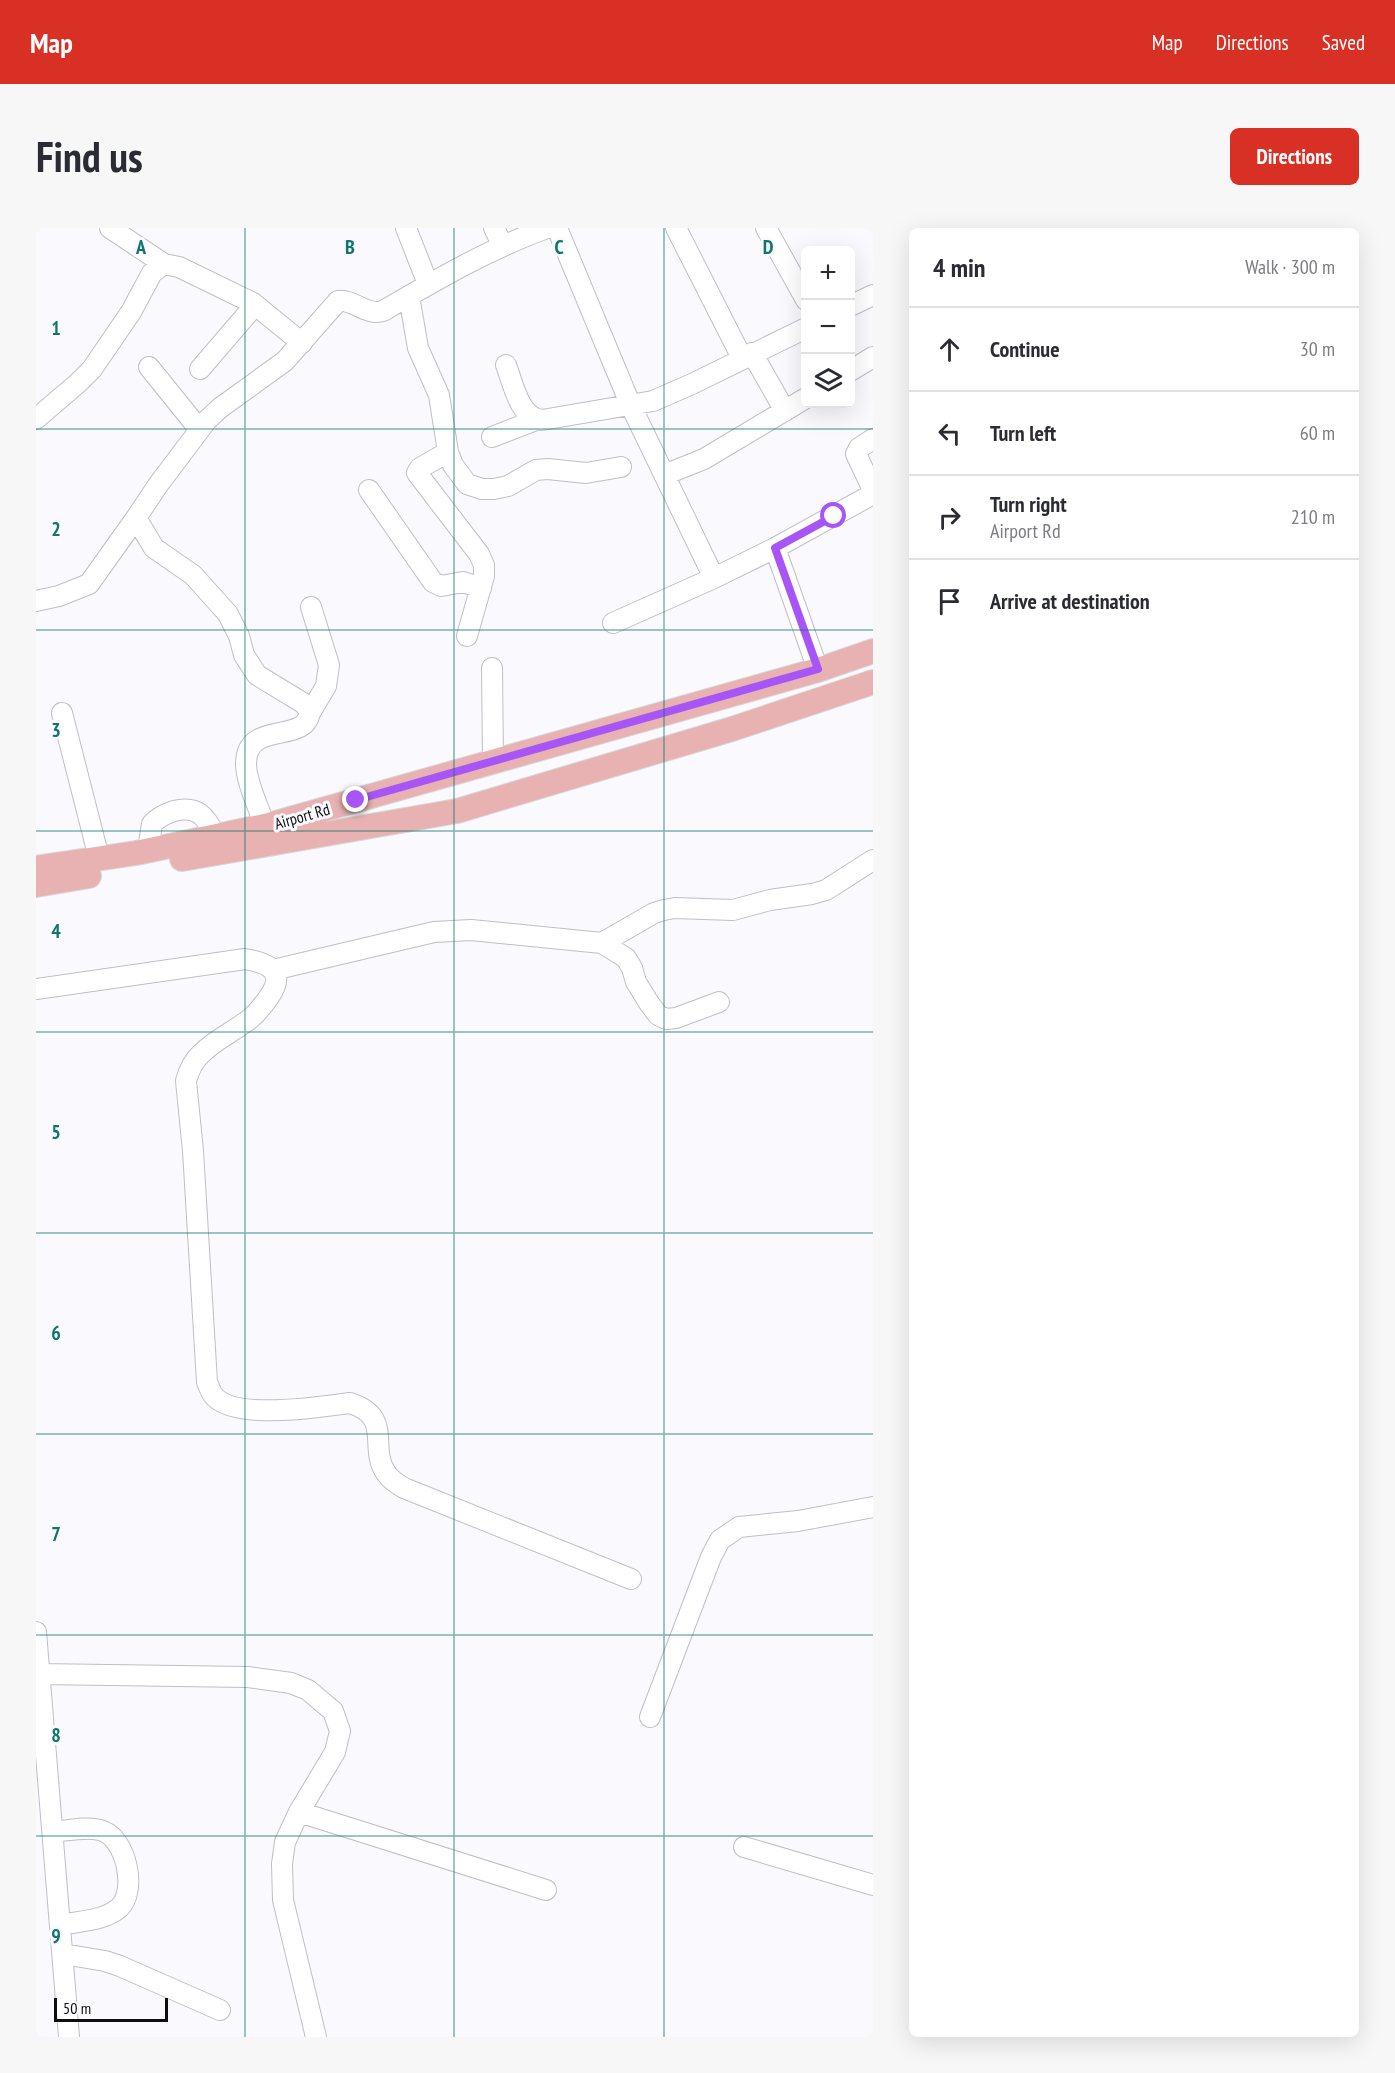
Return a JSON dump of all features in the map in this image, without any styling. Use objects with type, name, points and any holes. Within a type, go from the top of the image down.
[{"type":"main road","name":"Airport Rd","points":[[36,868],[148,850],[265,826],[818,669],[873,651]]},
{"type":"main road","points":[[36,885],[457,811],[732,729],[873,681]]},
{"type":"street","points":[[110,228],[164,264],[179,267],[255,305],[302,344]]},
{"type":"street","points":[[406,228],[428,284]]},
{"type":"street","points":[[494,228],[503,246]]},
{"type":"street","points":[[36,601],[59,596],[88,584],[200,429],[220,408],[278,367],[302,344],[340,300],[376,313],[383,311],[428,284],[503,246],[547,228]]},
{"type":"street","points":[[557,228],[631,406],[714,578]]},
{"type":"street","points":[[676,228],[747,356],[785,411]]},
{"type":"street","points":[[766,228],[801,291]]},
{"type":"street","points":[[36,419],[92,369],[125,321],[152,273],[164,264]]},
{"type":"street","points":[[855,304],[873,295]]},
{"type":"street","points":[[409,296],[418,348],[439,395],[448,452],[453,465],[467,484],[482,489],[508,486],[536,470],[586,472],[621,467]]},
{"type":"street","points":[[200,369],[255,305]]},
{"type":"street","points":[[492,438],[536,420],[631,406],[668,395],[801,330]]},
{"type":"street","points":[[855,368],[873,357]]},
{"type":"street","points":[[506,365],[524,408],[536,420]]},
{"type":"street","points":[[149,367],[200,429]]},
{"type":"street","points":[[664,475],[704,459],[801,401]]},
{"type":"street","points":[[612,623],[775,548],[873,492],[856,454],[859,448],[873,439]]},
{"type":"street","points":[[448,452],[420,468],[417,473],[482,560],[485,570],[467,636]]},
{"type":"street","points":[[369,490],[433,582],[441,586],[463,582],[481,588]]},
{"type":"street","points":[[136,518],[154,548],[193,575],[228,614],[244,655],[257,675],[303,703],[310,713]]},
{"type":"street","points":[[775,548],[818,669]]},
{"type":"street","points":[[265,826],[248,775],[246,765],[249,748],[261,737],[303,726],[326,686],[329,665],[311,607]]},
{"type":"street","points":[[492,668],[493,762]]},
{"type":"street","points":[[62,713],[99,858]]},
{"type":"street","points":[[148,850],[152,824],[161,816],[179,810],[192,810],[205,817],[216,836]]},
{"type":"street","points":[[602,944],[654,913],[664,910],[675,908],[733,910],[770,900],[826,890],[873,860]]},
{"type":"street","points":[[273,970],[434,932],[471,930],[602,944],[626,958],[636,982],[658,1015],[666,1019],[676,1018],[719,1002]]},
{"type":"street","points":[[36,989],[245,959],[256,961],[273,970],[277,984],[254,1016],[200,1054],[192,1063],[186,1081],[193,1151],[207,1382],[214,1396],[231,1406],[251,1411],[350,1403],[360,1406],[370,1413],[376,1424],[381,1462],[385,1473],[404,1488],[631,1579]]},
{"type":"street","points":[[650,1717],[711,1557],[720,1540],[739,1527],[798,1521],[873,1507]]},
{"type":"street","points":[[36,1632],[69,2037]]},
{"type":"street","points":[[39,1674],[248,1677],[291,1683],[308,1690],[333,1711],[340,1731],[335,1752],[299,1812],[285,1842],[282,1864],[283,1900],[316,2037]]},
{"type":"street","points":[[299,1812],[546,1890]]},
{"type":"street","points":[[53,1832],[99,1829],[110,1834],[117,1840],[122,1850],[129,1886],[128,1896],[117,1910],[104,1916],[60,1925]]},
{"type":"street","points":[[744,1847],[873,1885]]},
{"type":"street","points":[[63,1954],[105,1961],[120,1966],[220,2010]]},
{"type":"route","points":[[356,800],[818,669],[775,548],[834,516]]}]
